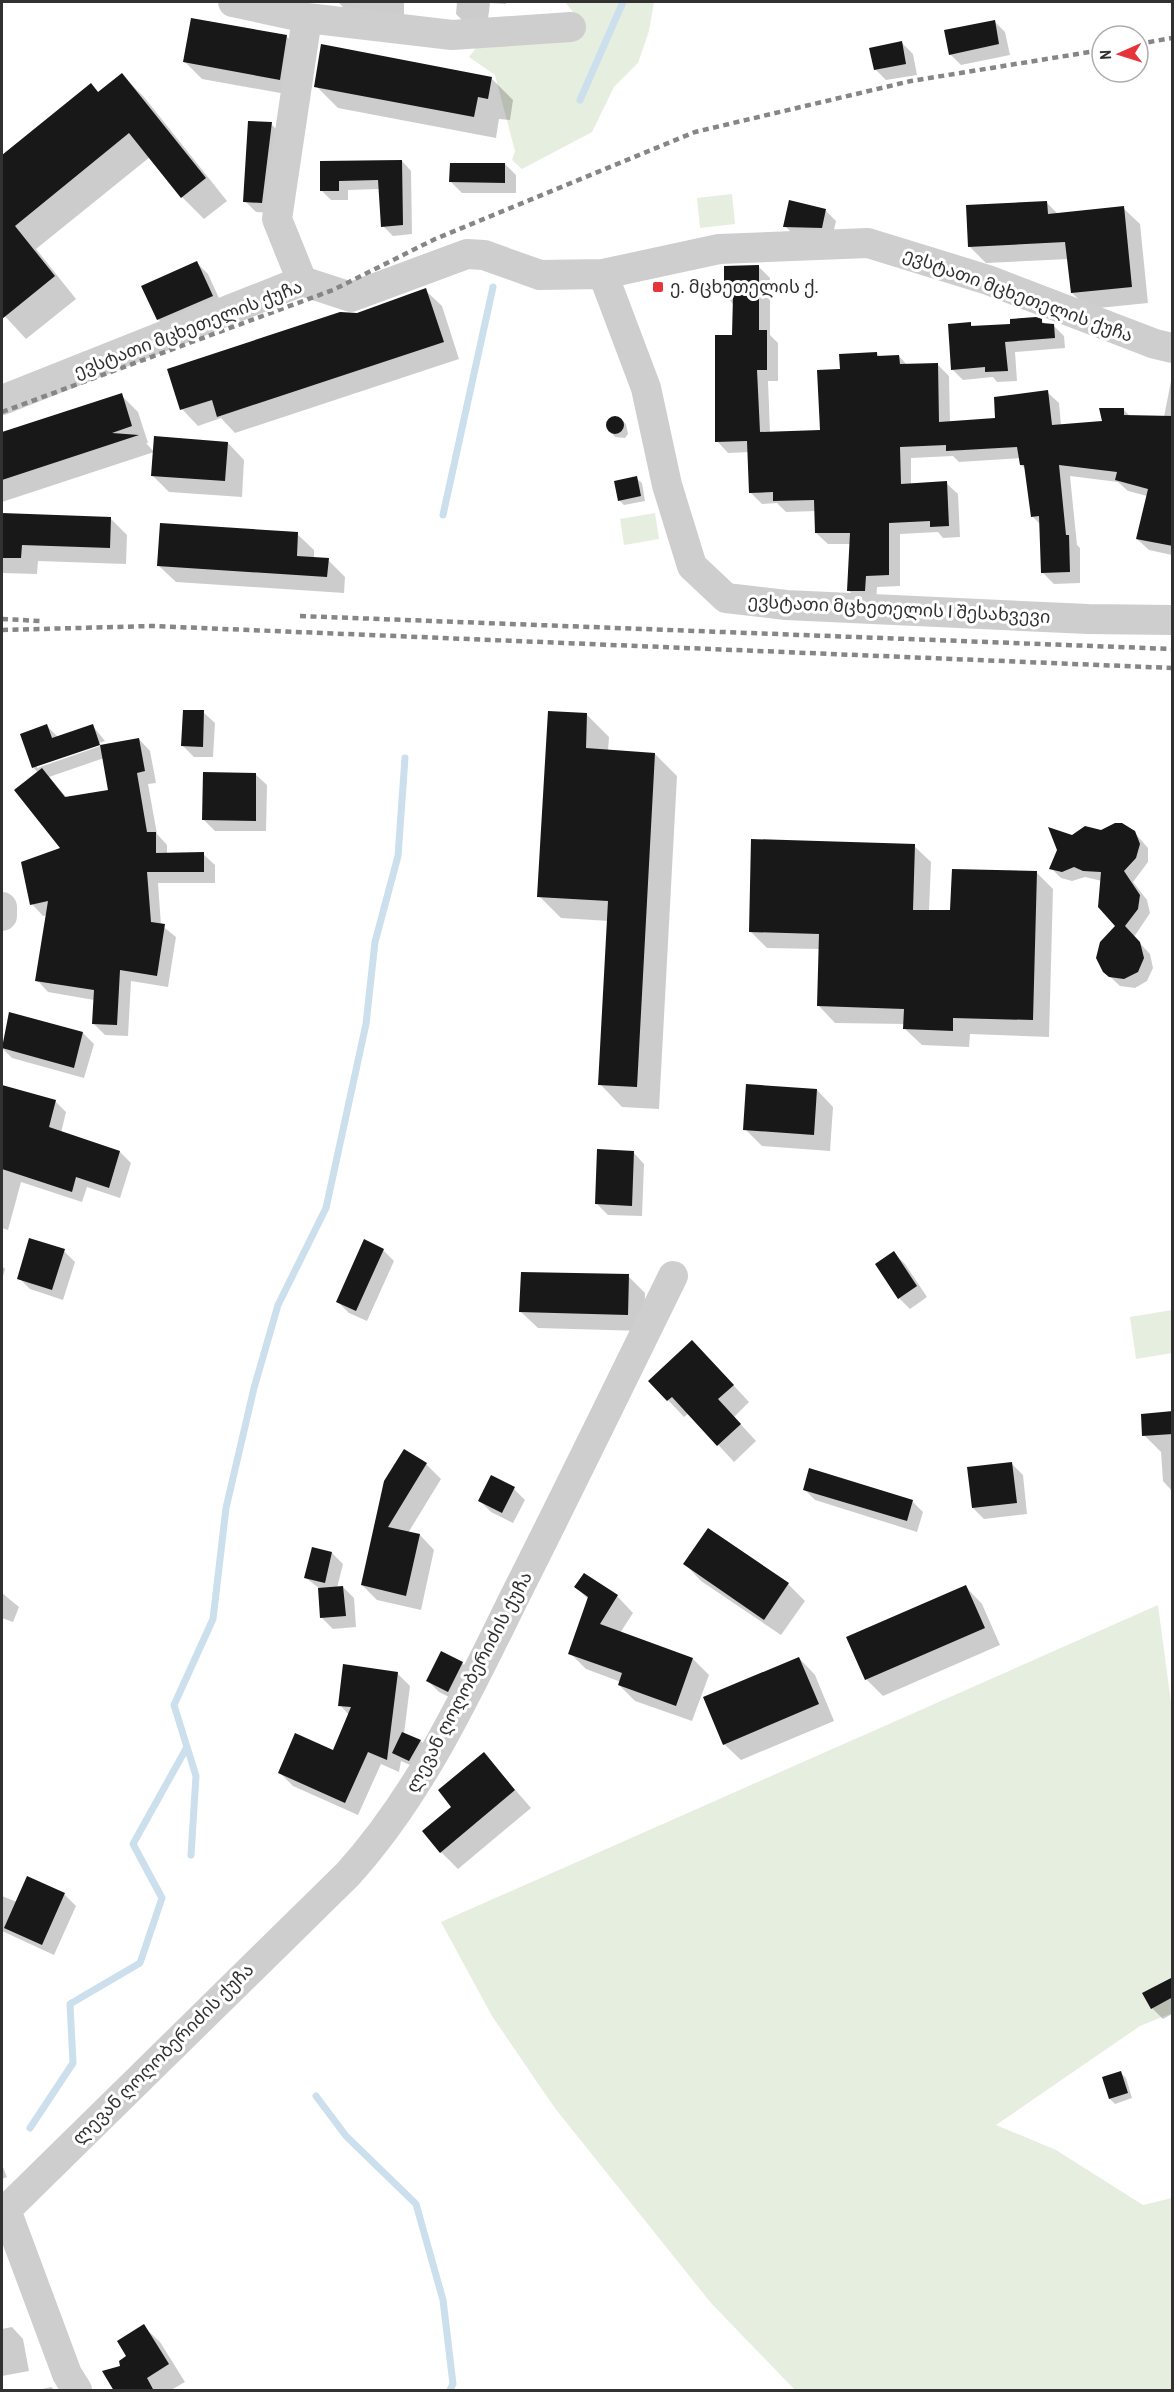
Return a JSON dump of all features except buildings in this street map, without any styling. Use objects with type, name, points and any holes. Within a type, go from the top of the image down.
[{"type":"street","points":[[233,2],[307,18],[453,35],[571,27]]},
{"type":"street","points":[[303,281],[277,219],[307,18]]},
{"type":"street","name":"ევსტათი მცხეთელის ქუჩა","points":[[2,400],[303,281],[351,297],[467,254],[484,255],[540,275],[603,274],[719,249],[868,243],[988,280],[1155,344],[1173,348]]},
{"type":"street","name":"ევსტათი მცხეთელის I შესახვევი","points":[[603,274],[646,388],[667,485],[692,566],[726,598],[798,606],[1173,620]]},
{"type":"street","points":[[2,906],[2,916]]},
{"type":"street","name":"ლევან ღოღობერიძის ქუჩა","points":[[77,2391],[67,2374],[4,2210],[348,1874],[380,1839],[424,1772],[467,1693],[673,1276]]},
{"type":"green space","points":[[565,2],[654,2],[649,31],[638,63],[614,87],[592,132],[522,169],[512,160],[515,151],[495,75],[469,57],[479,44],[585,27]]},
{"type":"green space","points":[[732,194],[735,224],[700,228],[697,198]]},
{"type":"green space","points":[[655,513],[659,539],[624,545],[620,519]]},
{"type":"green space","points":[[1172,1310],[1172,1353],[1136,1359],[1130,1317]]},
{"type":"green space","points":[[1158,1605],[1172,1710],[1172,2013],[1140,2026],[996,2125],[1056,2150],[1143,2205],[1172,2198],[1172,2390],[795,2390],[711,2303],[554,2107],[492,2016],[441,1922]]},
{"type":"waterway","points":[[580,100],[623,2]]},
{"type":"waterway","points":[[443,515],[493,287]]},
{"type":"waterway","points":[[191,1855],[196,1776],[174,1705],[213,1619],[226,1508],[254,1388],[278,1305],[326,1208],[366,1024],[375,942],[398,856],[405,758]]},
{"type":"waterway","points":[[30,2128],[73,2063],[70,2004],[140,1963],[162,1898],[133,1844],[187,1747]]},
{"type":"waterway","points":[[316,2096],[346,2136],[416,2204],[443,2300],[453,2384],[450,2390]]},
{"type":"railway","points":[[1150,42],[1172,38]]},
{"type":"railway","points":[[2,412],[333,290],[435,239],[695,132],[911,81],[1090,52]]},
{"type":"railway","points":[[300,616],[1172,649]]},
{"type":"railway","points":[[2,619],[40,621]]},
{"type":"railway","points":[[2,630],[152,626],[1172,668]]},
{"type":"place","name":"ე. მცხეთელის ქ.","points":[[658,287]]}]
